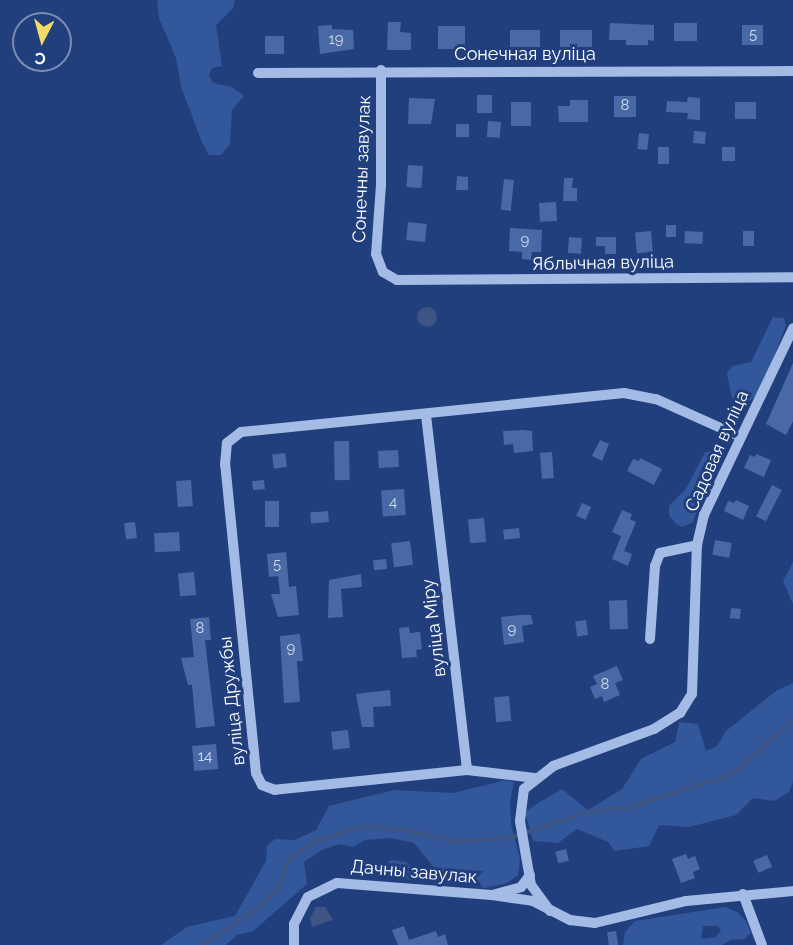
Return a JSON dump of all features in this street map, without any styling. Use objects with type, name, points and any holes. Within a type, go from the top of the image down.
[{"type":"street","name":"Сонечная вуліца","points":[[258,73],[381,70],[793,71]]},
{"type":"street","name":"Сонечны завулак","points":[[381,70],[381,185],[376,254],[383,272],[397,280],[413,283]]},
{"type":"street","name":"Яблычная вуліца","points":[[413,283],[793,277]]},
{"type":"street","name":"Садовая вуліца","points":[[535,778],[553,766],[654,729],[680,713],[692,693],[695,676],[697,545],[704,515],[793,328]]},
{"type":"street","points":[[426,415],[624,393],[656,399],[741,437]]},
{"type":"street","name":"вуліца Дружбы","points":[[426,415],[241,432],[227,443],[225,465],[256,773],[262,785],[275,790],[467,770]]},
{"type":"street","name":"вуліца Міру","points":[[426,415],[467,770]]},
{"type":"street","points":[[650,639],[655,566],[660,553],[697,545]]},
{"type":"street","points":[[467,770],[535,778]]},
{"type":"street","points":[[535,778],[525,789],[520,821],[531,885],[550,911]]},
{"type":"street","name":"Дачны завулак","points":[[294,945],[294,924],[308,897],[337,883],[492,895],[521,886],[530,875]]},
{"type":"street","points":[[492,895],[533,901],[570,920],[595,923],[686,901],[793,891]]},
{"type":"street","points":[[743,894],[762,945]]},
{"type":"shaded area","points":[[157,0],[235,0],[233,8],[216,25],[222,66],[212,68],[209,75],[213,83],[232,87],[244,96],[232,110],[230,144],[221,155],[209,155],[202,142],[181,87],[176,58],[159,18]]},
{"type":"shaded area","points":[[427,307],[434,310],[437,317],[434,324],[427,327],[420,324],[417,317],[420,310]]},
{"type":"shaded area","points":[[773,317],[784,318],[786,326],[758,395],[748,402],[732,398],[727,373],[732,366],[751,362]]},
{"type":"shaded area","points":[[714,451],[717,465],[692,523],[682,527],[675,523],[669,515],[669,506],[686,489],[705,452]]},
{"type":"shaded area","points":[[793,562],[793,604],[783,581]]},
{"type":"shaded area","points":[[793,683],[793,782],[789,792],[774,801],[753,798],[736,815],[689,827],[659,825],[649,846],[615,851],[608,842],[577,829],[558,843],[533,841],[525,812],[538,803],[562,789],[588,810],[622,789],[641,759],[675,742],[679,722],[698,724],[706,751],[717,746],[726,731],[776,691]]},
{"type":"shaded area","points":[[506,780],[514,782],[510,802],[511,824],[520,860],[518,875],[507,883],[485,888],[444,880],[414,843],[391,838],[365,840],[353,847],[339,844],[322,850],[304,862],[307,884],[253,931],[237,935],[226,945],[161,945],[187,927],[235,916],[266,861],[267,846],[275,839],[295,840],[316,830],[329,806],[394,790],[453,793]]},
{"type":"shaded area","points":[[391,860],[406,862],[417,873],[415,880],[386,877],[382,866]]},
{"type":"shaded area","points":[[316,907],[325,907],[333,920],[312,927],[310,918]]},
{"type":"shaded area","points":[[725,907],[737,912],[746,921],[751,933],[744,939],[731,940],[722,945],[623,945],[625,932],[635,921]],"holes":[[[703,926],[718,926],[721,930],[716,937],[701,939]]]},
{"type":"building","points":[[388,22],[401,22],[400,32],[411,33],[411,50],[387,50]]},
{"type":"building","points":[[610,23],[654,25],[654,41],[648,40],[648,45],[626,45],[626,40],[609,40]]},
{"type":"building","points":[[674,23],[697,23],[697,41],[674,41]]},
{"type":"building","points":[[332,25],[332,29],[353,30],[354,49],[320,54],[318,26]]},
{"type":"building","points":[[742,25],[763,25],[763,45],[742,45]]},
{"type":"building","points":[[438,26],[465,26],[465,49],[438,49]]},
{"type":"building","points":[[510,30],[540,30],[540,47],[510,47]]},
{"type":"building","points":[[560,30],[592,30],[592,47],[560,47]]},
{"type":"building","points":[[265,36],[284,36],[284,54],[265,54]]},
{"type":"building","points":[[477,95],[492,95],[492,113],[477,113]]},
{"type":"building","points":[[614,96],[636,96],[636,117],[614,117]]},
{"type":"building","points":[[688,97],[700,98],[700,120],[687,119],[688,113],[666,112],[667,101],[687,102]]},
{"type":"building","points":[[409,98],[435,99],[431,124],[408,124]]},
{"type":"building","points":[[570,100],[588,100],[588,122],[559,122],[558,106],[570,106]]},
{"type":"building","points":[[511,102],[531,102],[531,126],[511,126]]},
{"type":"building","points":[[735,102],[756,102],[756,119],[735,119]]},
{"type":"building","points":[[488,121],[501,122],[500,138],[487,137]]},
{"type":"building","points":[[456,124],[469,124],[469,137],[456,137]]},
{"type":"building","points":[[694,131],[706,132],[705,144],[693,143]]},
{"type":"building","points":[[639,133],[649,134],[647,150],[637,149]]},
{"type":"building","points":[[658,147],[669,147],[669,164],[658,164]]},
{"type":"building","points":[[722,147],[735,147],[735,161],[722,161]]},
{"type":"building","points":[[408,165],[423,166],[421,188],[406,187]]},
{"type":"building","points":[[457,176],[468,177],[468,190],[456,190]]},
{"type":"building","points":[[564,178],[573,178],[572,188],[577,188],[577,201],[563,201]]},
{"type":"building","points":[[504,179],[514,180],[511,211],[501,210]]},
{"type":"building","points":[[556,202],[557,221],[540,222],[539,203]]},
{"type":"building","points":[[408,222],[427,224],[425,242],[406,240]]},
{"type":"building","points":[[666,225],[676,225],[676,237],[666,237]]},
{"type":"building","points":[[510,228],[542,230],[541,252],[532,252],[531,260],[522,259],[522,252],[509,251]]},
{"type":"building","points":[[651,231],[653,252],[637,253],[635,232]]},
{"type":"building","points":[[685,231],[703,232],[702,244],[684,243]]},
{"type":"building","points":[[743,231],[754,231],[754,246],[743,246]]},
{"type":"building","points":[[569,237],[582,238],[581,254],[568,253]]},
{"type":"building","points":[[596,237],[616,237],[616,254],[605,254],[605,246],[596,246]]},
{"type":"building","points":[[793,363],[793,421],[786,435],[766,424]]},
{"type":"building","points":[[503,431],[532,431],[533,451],[514,453],[513,444],[504,445]]},
{"type":"building","points":[[600,440],[609,444],[602,461],[592,456]]},
{"type":"building","points":[[334,441],[349,441],[350,480],[335,480]]},
{"type":"building","points":[[398,450],[399,467],[379,468],[378,451]]},
{"type":"building","points":[[552,452],[554,478],[542,479],[540,453]]},
{"type":"building","points":[[285,453],[287,467],[274,469],[272,455]]},
{"type":"building","points":[[756,454],[771,460],[764,477],[744,468],[750,455],[755,457]]},
{"type":"building","points":[[640,458],[662,469],[654,485],[627,471],[633,459],[639,461]]},
{"type":"building","points":[[191,480],[193,506],[178,507],[176,481]]},
{"type":"building","points":[[264,480],[265,489],[253,490],[252,481]]},
{"type":"building","points":[[772,485],[782,490],[766,521],[756,516]]},
{"type":"building","points":[[404,489],[406,515],[383,517],[381,491]]},
{"type":"building","points":[[736,500],[749,506],[743,520],[724,511],[728,501],[734,503]]},
{"type":"building","points":[[265,501],[279,501],[279,527],[265,527]]},
{"type":"building","points":[[582,503],[591,507],[585,520],[576,516]]},
{"type":"building","points":[[622,510],[632,514],[630,519],[636,522],[624,551],[632,554],[628,566],[612,559],[621,536],[612,532]]},
{"type":"building","points":[[328,511],[329,522],[311,524],[310,513]]},
{"type":"building","points":[[484,518],[486,542],[470,543],[468,519]]},
{"type":"building","points":[[135,522],[137,538],[126,539],[124,523]]},
{"type":"building","points":[[519,528],[520,538],[504,540],[503,530]]},
{"type":"building","points":[[179,532],[180,551],[155,552],[154,533]]},
{"type":"building","points":[[715,540],[732,543],[729,558],[712,555]]},
{"type":"building","points":[[410,541],[413,565],[394,567],[391,543]]},
{"type":"building","points":[[286,552],[289,587],[296,586],[299,615],[278,617],[271,594],[280,594],[278,576],[269,577],[267,554]]},
{"type":"building","points":[[386,559],[387,569],[374,570],[373,560]]},
{"type":"building","points":[[194,572],[196,595],[180,596],[178,573]]},
{"type":"building","points":[[361,574],[362,587],[341,589],[343,617],[328,618],[329,580]]},
{"type":"building","points":[[627,600],[628,629],[610,630],[609,601]]},
{"type":"building","points":[[731,608],[741,609],[740,619],[730,618]]},
{"type":"building","points":[[531,615],[533,624],[522,626],[524,642],[504,645],[501,617]]},
{"type":"building","points":[[209,617],[211,640],[205,640],[215,726],[196,728],[192,685],[188,685],[181,658],[194,657],[190,619]]},
{"type":"building","points":[[586,620],[588,635],[577,636],[575,622]]},
{"type":"building","points":[[409,627],[410,633],[420,632],[422,649],[416,650],[417,657],[402,658],[399,628]]},
{"type":"building","points":[[300,634],[303,661],[297,661],[300,702],[284,703],[280,636]]},
{"type":"building","points":[[617,666],[623,680],[615,683],[620,695],[604,702],[602,696],[595,699],[590,687],[597,684],[593,676]]},
{"type":"building","points":[[390,690],[391,706],[373,707],[374,727],[362,727],[356,694]]},
{"type":"building","points":[[509,696],[511,721],[496,722],[494,697]]},
{"type":"building","points":[[348,730],[350,748],[333,750],[331,732]]},
{"type":"building","points":[[216,744],[218,769],[194,771],[192,746]]},
{"type":"building","points":[[566,849],[569,861],[558,863],[555,852]]},
{"type":"building","points":[[686,854],[688,859],[695,856],[700,869],[693,872],[695,878],[681,883],[672,859]]},
{"type":"building","points":[[767,855],[772,867],[758,873],[753,861]]},
{"type":"building","points":[[404,926],[409,940],[436,931],[438,937],[445,934],[448,945],[398,945],[392,930]]},
{"type":"building","points":[[616,931],[618,945],[609,945],[607,932]]},
{"type":"waterway","points":[[203,945],[254,911],[278,889],[289,859],[315,841],[364,826],[405,830],[457,842],[509,838],[584,813],[630,807],[731,775],[793,721]]}]
